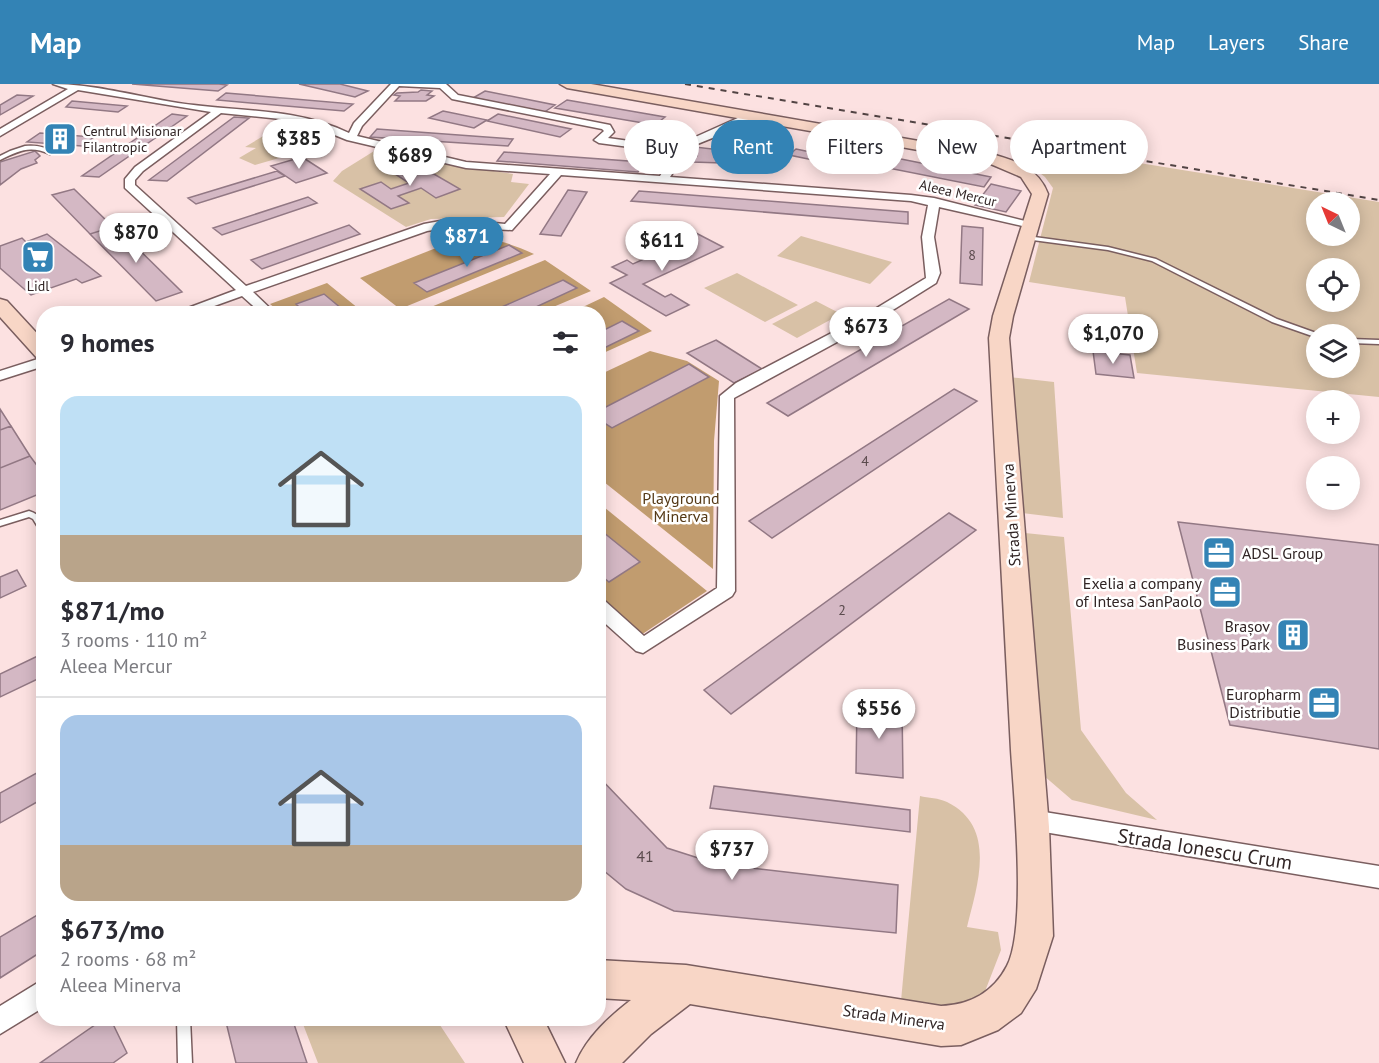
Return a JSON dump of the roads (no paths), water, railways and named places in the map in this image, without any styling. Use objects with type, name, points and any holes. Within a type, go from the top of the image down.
[{"type":"street","name":"Aleea Mercur","points":[[58,84],[81,86],[218,111],[301,118],[322,124],[351,138],[466,165],[934,201],[1029,231]]},
{"type":"street","points":[[351,138],[357,125],[396,84]]},
{"type":"street","points":[[404,84],[443,85],[455,97],[606,127],[609,132],[599,140],[624,143]]},
{"type":"street","name":"Strada Minerva","points":[[567,84],[1004,163],[1027,173],[1038,186],[1039,202],[1003,316],[999,338],[1032,820],[1035,936],[1023,976],[1006,999],[984,1016],[962,1025],[941,1026],[686,984],[606,980]]},
{"type":"street","points":[[46,85],[56,92],[52,102]]},
{"type":"street","points":[[0,133],[81,86]]},
{"type":"street","points":[[218,111],[139,169],[130,179],[129,186],[261,306]]},
{"type":"street","points":[[699,137],[733,126],[748,116]]},
{"type":"street","points":[[200,306],[424,228],[451,223],[508,228],[558,172]]},
{"type":"street","points":[[663,179],[666,174]]},
{"type":"street","points":[[606,613],[643,646],[726,591],[727,396],[741,386],[867,320],[932,280],[934,273],[928,237],[934,201]]},
{"type":"street","points":[[0,305],[36,345]]},
{"type":"street","points":[[0,376],[36,364]]},
{"type":"street","name":"Strada Ionescu Crum","points":[[1032,820],[1379,877]]},
{"type":"street","points":[[596,1063],[626,1028],[644,1012],[686,984]]},
{"type":"street","points":[[0,1021],[36,997]]},
{"type":"street","points":[[526,1026],[545,1063]]},
{"type":"lane","points":[[0,158],[12,150],[27,148],[43,147],[50,152]]},
{"type":"lane","points":[[1029,231],[1139,255],[1175,270],[1271,319],[1306,332]]},
{"type":"lane","points":[[1360,341],[1379,342]]},
{"type":"lane","points":[[0,523],[29,513],[36,517]]},
{"type":"lane","points":[[183,1026],[185,1063]]},
{"type":"railway","points":[[685,84],[1379,200]]},
{"type":"place","name":"Centrul Misionar Filantropic","points":[[60,139]]},
{"type":"place","name":"Lidl","points":[[38,257]]},
{"type":"place","name":"ADSL Group","points":[[1219,553]]},
{"type":"place","name":"Exelia a company of Intesa SanPaolo","points":[[1225,592]]},
{"type":"place","name":"Brașov Business Park","points":[[1293,635]]},
{"type":"place","name":"Europharm Distributie","points":[[1324,703]]},
{"type":"park label","name":"Playground Minerva","points":[[681,507]]}]
